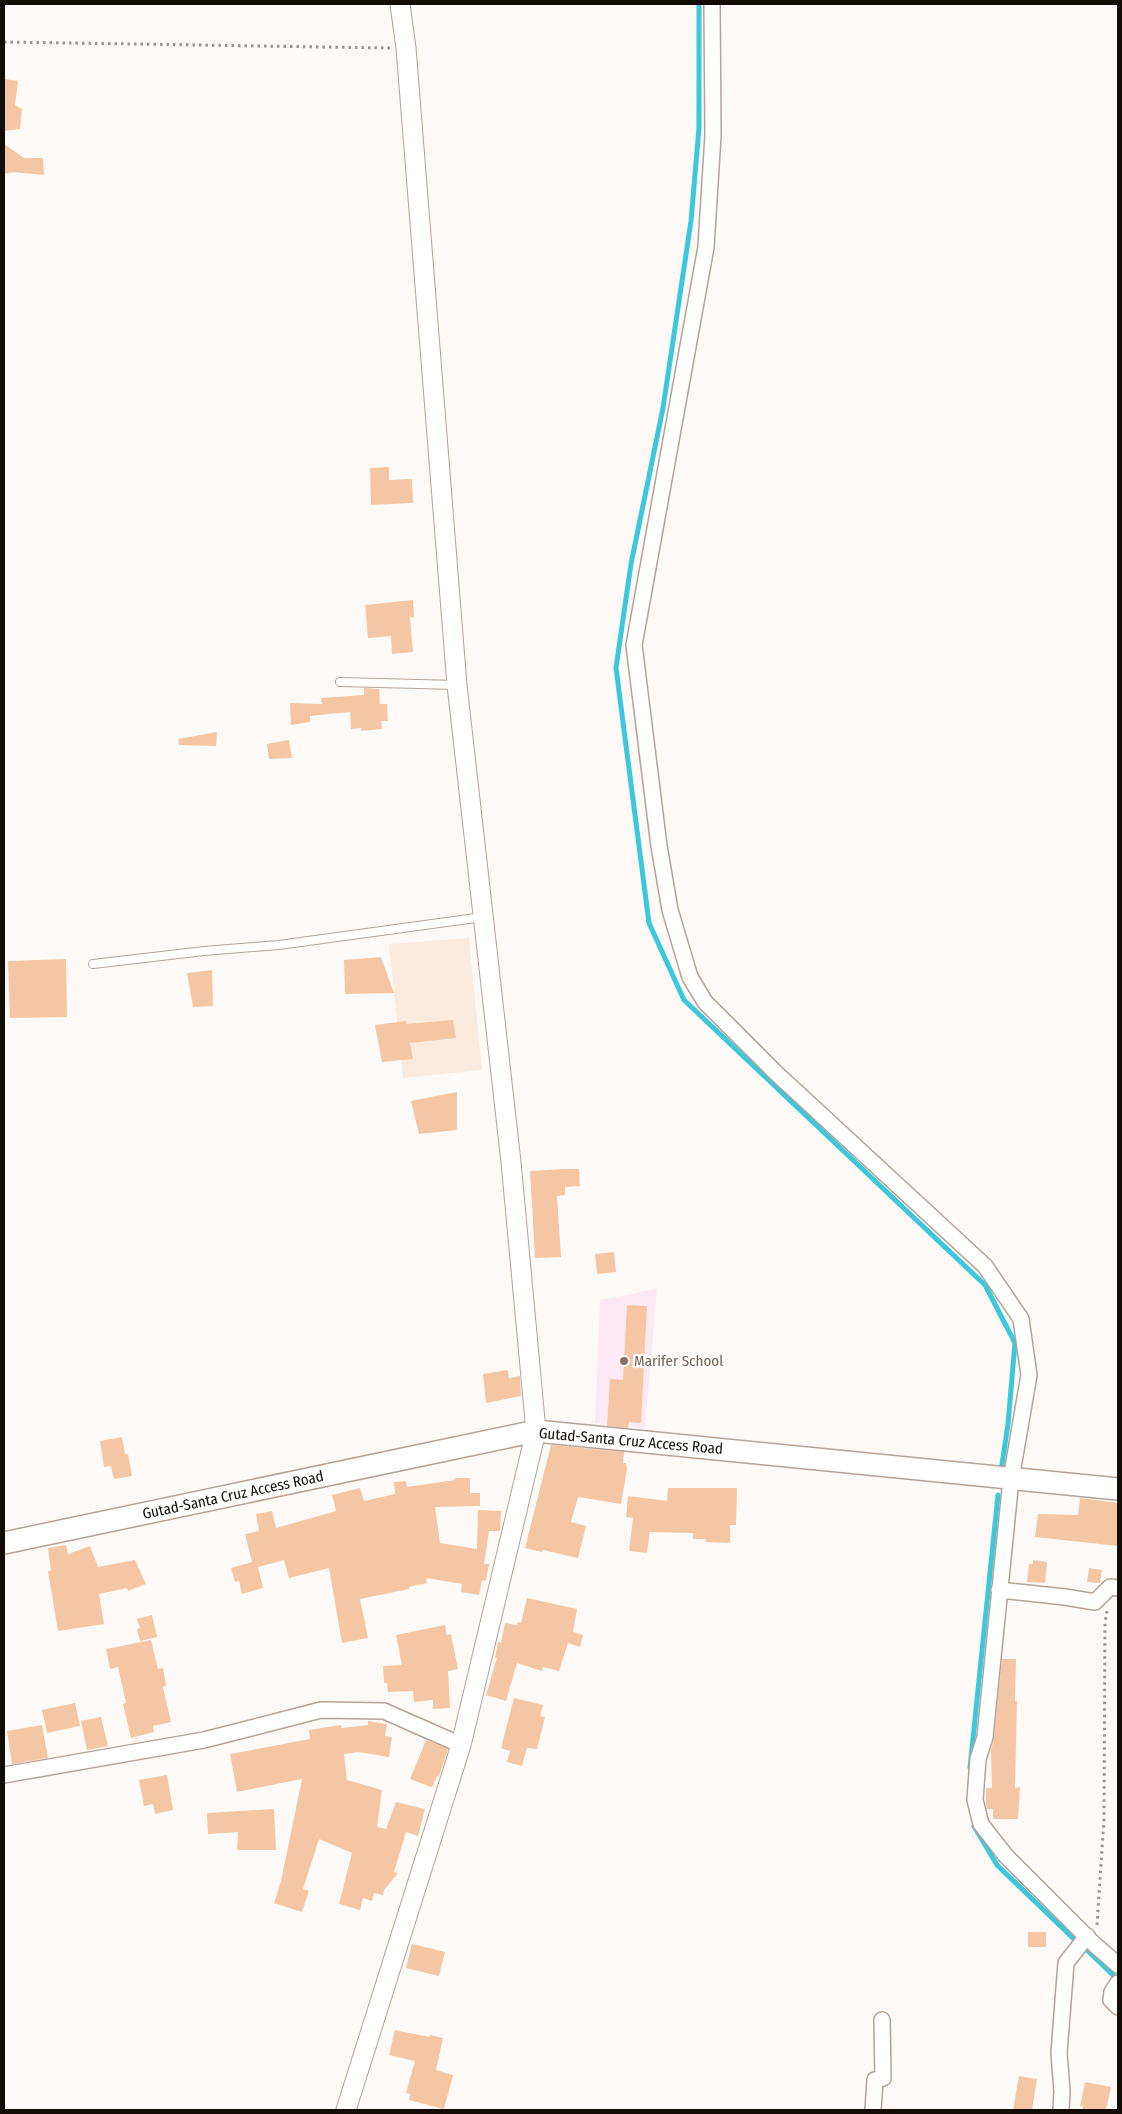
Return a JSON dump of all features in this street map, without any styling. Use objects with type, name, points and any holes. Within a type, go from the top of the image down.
[{"type":"main road","name":"Gutad-Santa Cruz Access Road","points":[[4,1543],[536,1431],[1118,1489]]},
{"type":"street","points":[[346,2110],[461,1746],[536,1431],[511,1162],[457,686],[406,48],[400,4]]},
{"type":"street","points":[[712,4],[713,135],[706,247],[634,645],[650,790],[670,910],[690,977],[705,1002],[775,1072],[985,1266],[1021,1318],[1029,1375],[1010,1479],[985,1737],[978,1759],[975,1800],[981,1824],[1006,1856],[1091,1941],[1118,1965]]},
{"type":"street","points":[[999,1590],[1095,1602],[1114,1588]]},
{"type":"street","points":[[4,1775],[204,1740],[321,1710],[384,1711],[461,1746]]},
{"type":"street","points":[[1061,2110],[1062,2091],[1059,2053],[1066,1963],[1091,1941]]},
{"type":"street","points":[[1118,1983],[1112,1992],[1111,2000],[1118,2007]]},
{"type":"street","points":[[873,2110],[875,2080],[883,2078],[882,2020]]},
{"type":"lane","points":[[340,682],[457,686]]},
{"type":"lane","points":[[93,964],[204,951],[279,945],[484,917]]},
{"type":"path","points":[[4,42],[406,48]]},
{"type":"path","points":[[1091,1941],[1104,1819],[1105,1622],[1114,1588]]},
{"type":"shaded area","points":[[469,938],[482,1070],[403,1078],[389,944]]},
{"type":"shaded area","name":"Marifer School","points":[[657,1289],[645,1428],[595,1423],[600,1300]]},
{"type":"building","points":[[4,79],[18,81],[15,105],[22,109],[20,129],[4,131]]},
{"type":"building","points":[[4,144],[24,158],[43,158],[44,175],[13,172],[4,174]]},
{"type":"building","points":[[389,467],[389,480],[412,479],[413,503],[371,505],[370,468]]},
{"type":"building","points":[[413,600],[414,617],[410,617],[413,652],[392,654],[391,636],[368,638],[365,605]]},
{"type":"building","points":[[364,688],[379,689],[380,704],[387,704],[388,721],[381,721],[382,729],[361,731],[361,728],[351,729],[350,712],[310,716],[310,722],[291,725],[290,703],[322,704],[321,698],[364,695]]},
{"type":"building","points":[[217,732],[216,746],[179,745],[178,739]]},
{"type":"building","points":[[289,740],[292,758],[269,759],[267,744]]},
{"type":"building","points":[[381,957],[394,993],[345,994],[344,960]]},
{"type":"building","points":[[66,959],[67,1017],[10,1018],[8,961]]},
{"type":"building","points":[[212,970],[213,1006],[193,1007],[187,973]]},
{"type":"building","points":[[453,1020],[456,1038],[410,1043],[413,1059],[382,1062],[375,1025],[406,1021],[406,1024]]},
{"type":"building","points":[[457,1092],[457,1130],[419,1134],[411,1101]]},
{"type":"building","points":[[579,1169],[580,1186],[565,1187],[565,1195],[557,1196],[561,1257],[535,1258],[530,1171]]},
{"type":"building","points":[[614,1252],[616,1272],[597,1274],[595,1254]]},
{"type":"building","points":[[627,1305],[647,1306],[641,1423],[629,1422],[628,1428],[607,1426],[610,1379],[623,1380]]},
{"type":"building","points":[[508,1370],[509,1378],[520,1376],[521,1396],[486,1403],[483,1374]]},
{"type":"building","points":[[122,1437],[125,1454],[128,1454],[132,1476],[114,1479],[111,1466],[104,1467],[100,1441]]},
{"type":"building","points":[[551,1445],[624,1452],[623,1463],[626,1463],[627,1469],[621,1504],[578,1497],[571,1522],[586,1526],[578,1558],[525,1548]]},
{"type":"building","points":[[455,1478],[470,1478],[470,1493],[480,1493],[480,1506],[435,1507],[440,1543],[477,1549],[478,1510],[501,1511],[500,1531],[489,1531],[484,1564],[489,1564],[486,1581],[482,1580],[479,1595],[461,1592],[462,1584],[426,1578],[427,1583],[409,1587],[409,1589],[360,1599],[368,1638],[342,1643],[329,1568],[289,1578],[284,1560],[258,1567],[263,1588],[242,1594],[239,1581],[235,1582],[231,1568],[252,1562],[245,1534],[259,1531],[256,1514],[272,1511],[276,1528],[336,1511],[332,1495],[360,1488],[364,1501],[395,1494],[394,1482],[406,1481],[407,1487],[455,1480]]},
{"type":"building","points":[[668,1488],[737,1488],[736,1525],[730,1525],[730,1543],[706,1542],[706,1539],[693,1539],[693,1533],[650,1532],[647,1553],[629,1551],[633,1518],[626,1517],[628,1496],[667,1501]]},
{"type":"building","points":[[1080,1498],[1118,1503],[1118,1546],[1035,1537],[1038,1514],[1078,1515]]},
{"type":"building","points":[[66,1545],[68,1554],[90,1546],[98,1567],[135,1560],[146,1584],[128,1591],[127,1588],[99,1594],[104,1624],[58,1631],[48,1571],[51,1571],[48,1548]]},
{"type":"building","points":[[1033,1560],[1047,1562],[1045,1583],[1027,1582],[1029,1564],[1033,1564]]},
{"type":"building","points":[[1089,1568],[1102,1570],[1100,1583],[1087,1582]]},
{"type":"building","points":[[527,1598],[577,1609],[573,1632],[583,1635],[580,1647],[568,1643],[559,1671],[543,1667],[542,1671],[517,1663],[506,1701],[486,1695],[497,1658],[495,1658],[498,1642],[501,1643],[505,1623],[517,1625],[518,1622],[521,1623]]},
{"type":"building","points":[[152,1615],[157,1637],[140,1641],[137,1629],[140,1628],[137,1619]]},
{"type":"building","points":[[445,1625],[447,1635],[451,1634],[458,1669],[448,1671],[450,1708],[433,1709],[433,1700],[414,1702],[413,1691],[388,1692],[387,1683],[384,1683],[383,1666],[402,1665],[396,1635]]},
{"type":"building","points":[[151,1640],[158,1669],[163,1668],[166,1686],[163,1687],[171,1722],[153,1726],[154,1732],[131,1738],[123,1704],[126,1703],[118,1667],[110,1669],[106,1649]]},
{"type":"building","points":[[1002,1659],[1016,1659],[1015,1788],[1020,1787],[1018,1819],[993,1819],[993,1809],[987,1809],[986,1804],[986,1788],[992,1788],[991,1750],[994,1738]]},
{"type":"building","points":[[514,1698],[543,1705],[540,1716],[545,1717],[537,1749],[527,1748],[522,1766],[507,1762],[510,1751],[501,1748]]},
{"type":"building","points":[[75,1703],[80,1726],[47,1733],[42,1710]]},
{"type":"building","points":[[101,1717],[108,1746],[87,1750],[81,1721]]},
{"type":"building","points":[[368,1721],[387,1724],[385,1736],[392,1737],[389,1757],[358,1752],[344,1754],[347,1780],[382,1790],[377,1827],[386,1829],[396,1802],[425,1809],[418,1836],[406,1832],[394,1872],[398,1873],[384,1890],[383,1895],[374,1893],[372,1901],[363,1898],[360,1910],[339,1904],[352,1853],[319,1839],[303,1889],[309,1891],[302,1912],[274,1903],[281,1881],[302,1779],[237,1792],[230,1754],[310,1739],[309,1730],[341,1725],[342,1728],[368,1725]]},
{"type":"building","points":[[42,1725],[48,1758],[12,1764],[7,1731]]},
{"type":"building","points":[[426,1740],[448,1749],[439,1777],[437,1776],[431,1787],[410,1779]]},
{"type":"building","points":[[167,1775],[173,1810],[155,1814],[153,1804],[144,1806],[139,1780]]},
{"type":"building","points":[[274,1809],[276,1850],[237,1850],[238,1832],[208,1834],[207,1813]]},
{"type":"building","points":[[1028,1932],[1046,1932],[1046,1947],[1028,1947]]},
{"type":"building","points":[[412,1944],[445,1952],[439,1976],[406,1968]]},
{"type":"building","points":[[395,2030],[443,2038],[436,2070],[453,2075],[444,2109],[409,2100],[410,2094],[406,2093],[415,2061],[389,2055]]},
{"type":"building","points":[[1019,2076],[1037,2079],[1032,2110],[1013,2110]]},
{"type":"building","points":[[1085,2082],[1111,2087],[1106,2110],[1082,2110],[1083,2106],[1080,2106]]},
{"type":"waterway","points":[[699,4],[699,128],[691,221],[663,408],[631,564],[616,668],[649,923],[684,1000],[985,1285],[1015,1343],[1008,1424],[1001,1471]]},
{"type":"waterway","points":[[970,1768],[998,1495]]},
{"type":"waterway","points":[[974,1826],[997,1865],[1076,1941]]},
{"type":"waterway","points":[[1085,1948],[1114,1976]]},
{"type":"place","name":"Marifer School","points":[[624,1361]]}]
